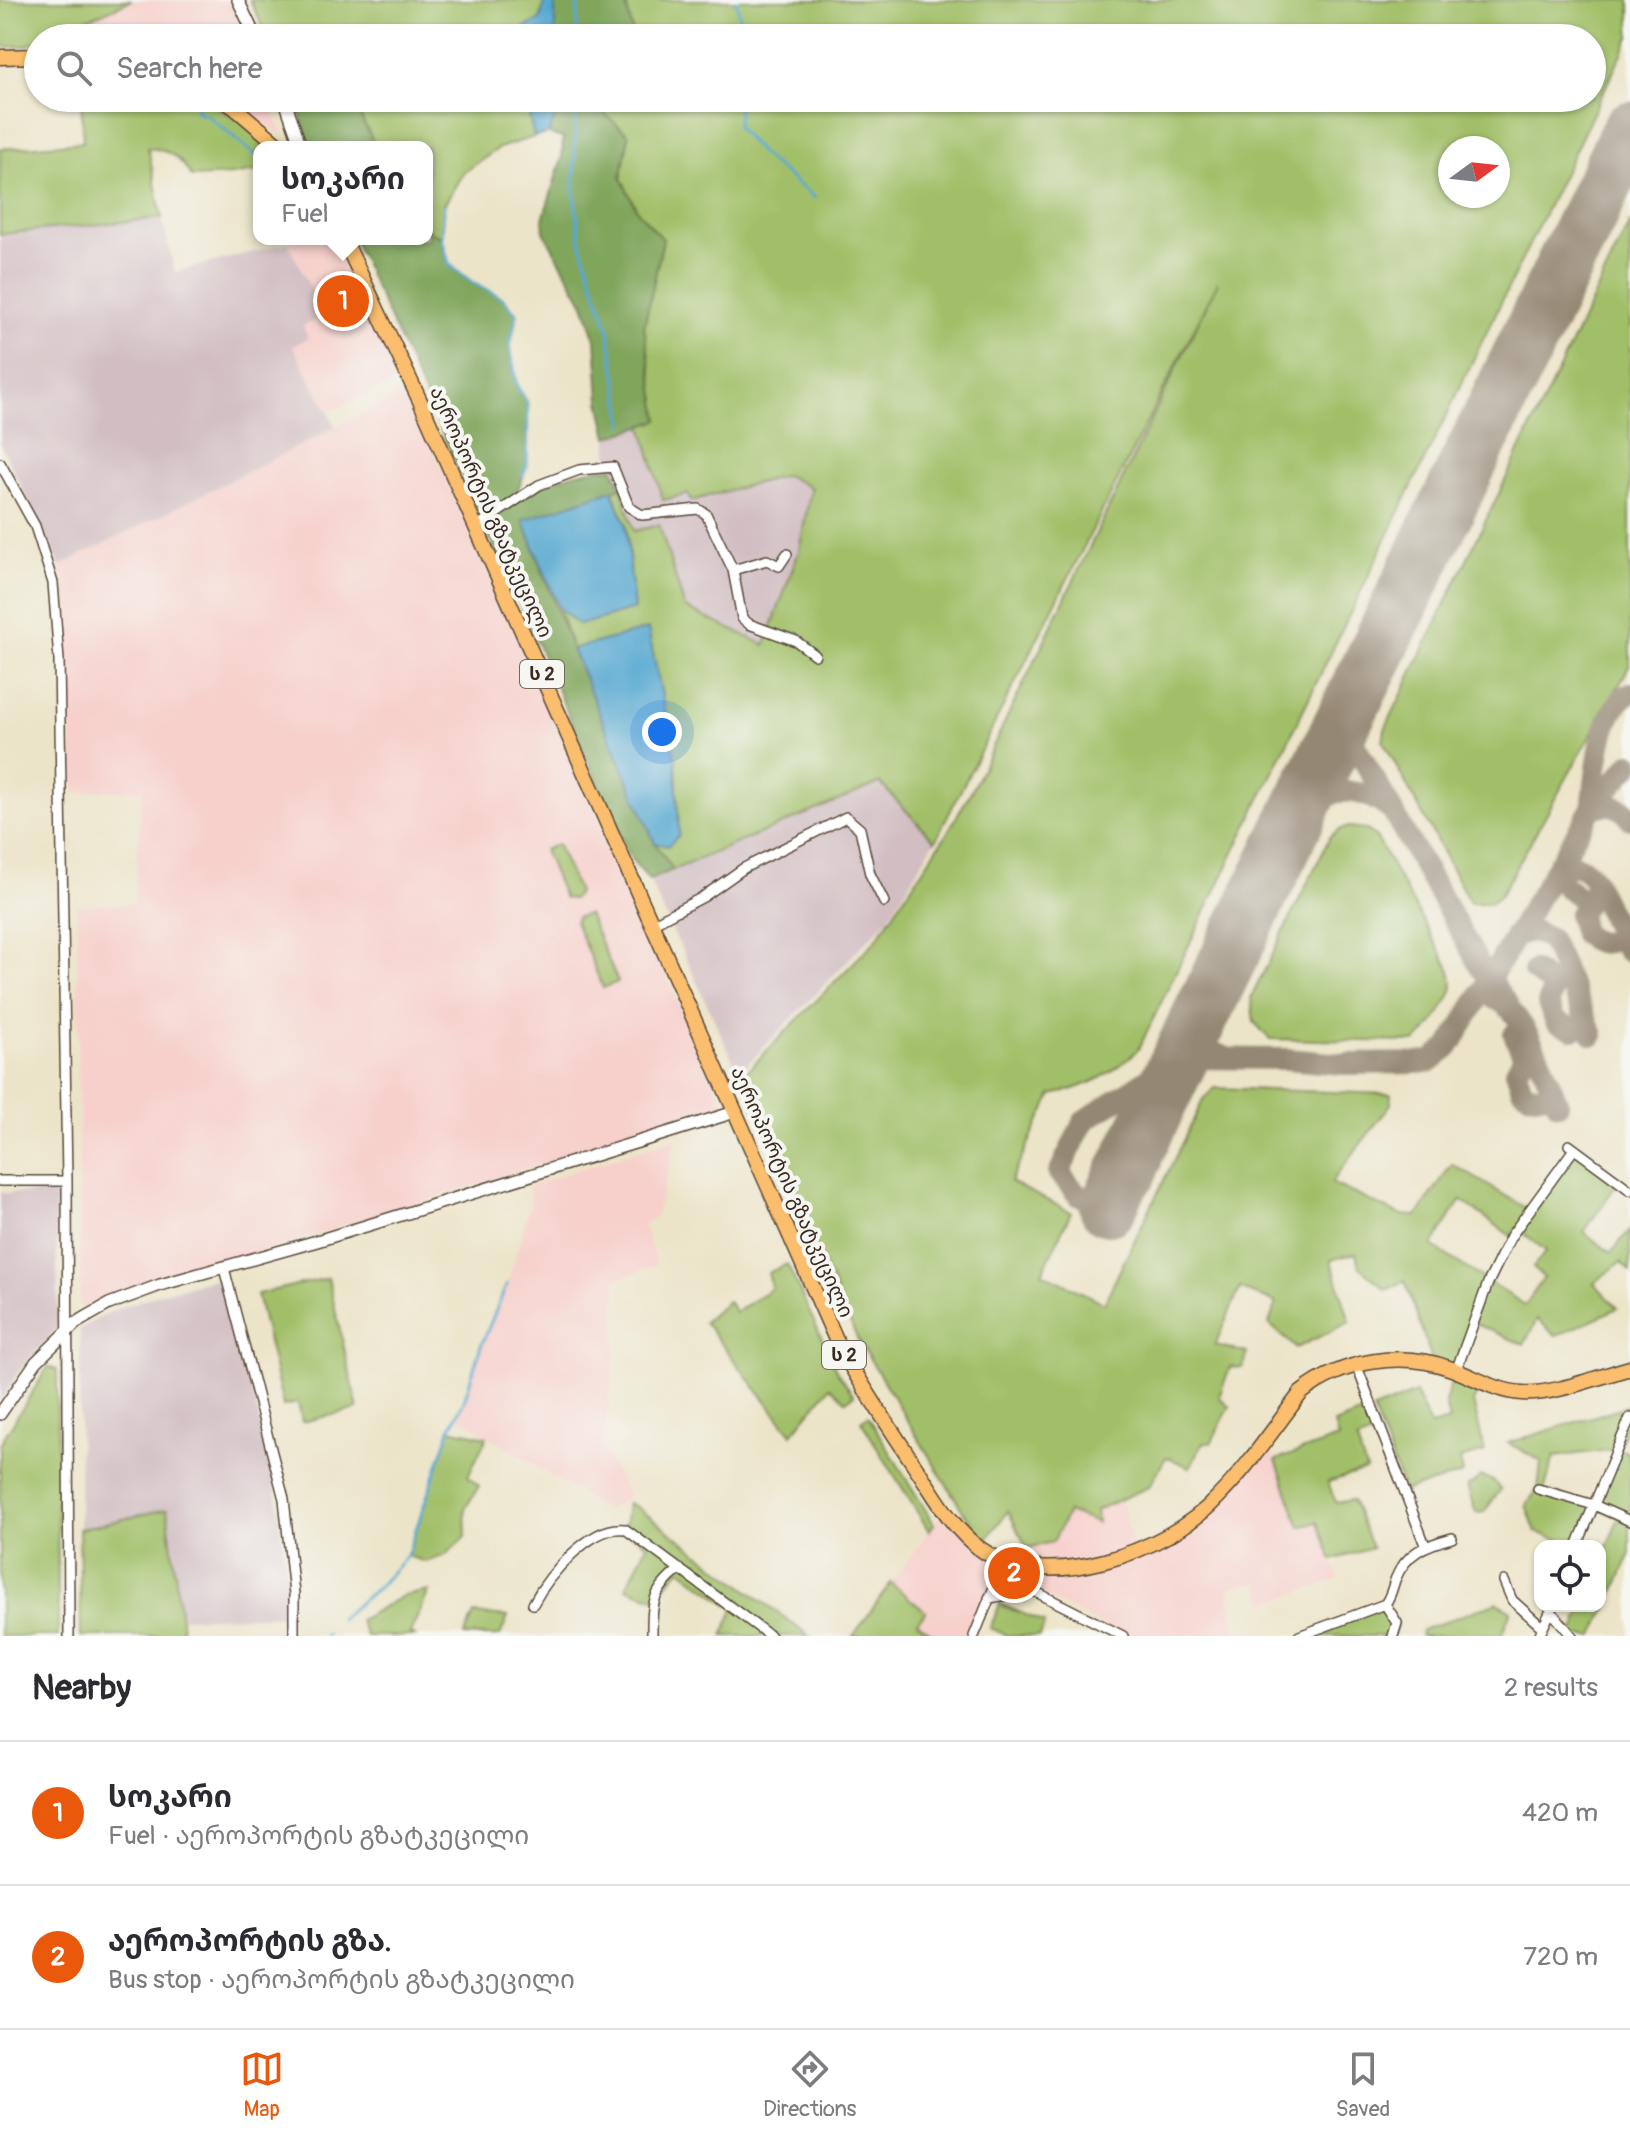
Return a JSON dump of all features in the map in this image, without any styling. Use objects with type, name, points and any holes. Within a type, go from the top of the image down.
[{"type":"highway","points":[[0,57],[24,56]]},
{"type":"highway","points":[[240,112],[274,141]]},
{"type":"highway","name":"აეროპორტის გზატკეცილი","points":[[347,245],[476,527],[831,1330],[862,1386],[944,1510],[979,1548],[1004,1563],[1047,1570],[1106,1560],[1162,1537],[1217,1499],[1301,1393],[1318,1380],[1356,1364],[1413,1360],[1433,1363],[1503,1391],[1526,1394],[1630,1368]]},
{"type":"street","points":[[238,0],[249,24]]},
{"type":"street","points":[[289,112],[299,141]]},
{"type":"street","points":[[0,463],[35,526],[53,583],[59,660],[67,1181],[69,1636]]},
{"type":"street","points":[[476,527],[539,485],[579,470],[613,467],[629,507],[642,515],[698,509],[706,514],[733,570],[742,618],[749,624],[796,641],[815,655]]},
{"type":"street","points":[[733,570],[767,560],[779,566],[787,554]]},
{"type":"street","points":[[652,924],[703,897],[744,868],[846,817],[860,829],[870,874],[884,902]]},
{"type":"street","points":[[0,1414],[22,1379],[67,1332],[76,1323],[109,1304],[160,1285],[735,1112]]},
{"type":"street","points":[[1456,1371],[1488,1283],[1511,1236],[1571,1147],[1630,1190]]},
{"type":"street","points":[[0,1181],[67,1181]]},
{"type":"street","points":[[224,1268],[284,1499],[294,1594],[294,1636]]},
{"type":"street","points":[[1356,1364],[1425,1545]]},
{"type":"street","points":[[1579,1540],[1630,1418]]},
{"type":"street","points":[[1538,1489],[1594,1505],[1630,1521]]},
{"type":"street","points":[[533,1604],[543,1585],[560,1565],[613,1527],[625,1529],[770,1636]]},
{"type":"street","points":[[1299,1636],[1385,1604],[1405,1562],[1425,1545],[1452,1538]]},
{"type":"street","points":[[974,1636],[1004,1563]]},
{"type":"street","points":[[652,1636],[653,1604],[657,1592],[680,1569]]},
{"type":"street","points":[[1029,1569],[1034,1591]]},
{"type":"street","points":[[1504,1581],[1512,1600],[1541,1632],[1550,1612]]},
{"type":"street","points":[[989,1598],[1034,1591],[1123,1636]]},
{"type":"street","points":[[1385,1604],[1397,1623],[1393,1636]]},
{"type":"street","points":[[1555,1612],[1572,1636]]},
{"type":"shaded area","points":[[132,0],[230,0],[242,24],[76,24]]},
{"type":"shaded area","points":[[250,112],[274,112],[283,136]]},
{"type":"shaded area","points":[[162,218],[175,272],[289,245],[324,316],[303,326],[308,338],[293,346],[336,427],[60,566],[0,443],[0,234]]},
{"type":"shaded area","points":[[289,245],[342,245],[403,378],[328,412],[293,346],[303,326],[323,316]]},
{"type":"shaded area","points":[[407,391],[725,1107],[80,1308],[77,906],[134,904],[142,790],[75,792],[60,566]]},
{"type":"shaded area","points":[[642,426],[663,500],[689,494],[692,501],[786,475],[811,487],[799,551],[765,645],[685,608],[659,526],[634,532],[629,507],[608,453],[608,437]]},
{"type":"shaded area","points":[[880,783],[935,841],[887,920],[739,1073],[649,880]]},
{"type":"shaded area","points":[[676,1138],[656,1217],[643,1224],[657,1265],[616,1279],[616,1350],[603,1447],[629,1497],[606,1510],[460,1418],[481,1346],[507,1284],[531,1202],[529,1185]]},
{"type":"shaded area","points":[[0,1193],[56,1193],[58,1327],[19,1371],[0,1402]]},
{"type":"shaded area","points":[[222,1277],[275,1479],[291,1615],[182,1618],[167,1509],[79,1529],[80,1329],[112,1311],[161,1293]]},
{"type":"shaded area","points":[[1267,1436],[1299,1527],[1318,1522],[1339,1579],[1265,1603],[1257,1582],[1229,1587],[1235,1634],[1226,1636],[1123,1636],[1034,1591],[1027,1548],[1053,1542],[1068,1512],[1097,1522],[1096,1510],[1121,1500],[1134,1549],[1192,1519]]},
{"type":"shaded area","points":[[944,1510],[1004,1563],[974,1636],[936,1636],[917,1622],[925,1612],[891,1583]]},
{"type":"green space","points":[[0,0],[132,0],[76,24],[24,24],[24,46],[0,47]]},
{"type":"green space","points":[[250,0],[545,0],[540,20],[532,24],[261,24]]},
{"type":"green space","points":[[555,0],[625,0],[631,24],[555,24]]},
{"type":"green space","points":[[625,0],[1630,0],[1630,37],[1606,86],[1606,24],[631,24]]},
{"type":"green space","points":[[82,112],[226,112],[241,120],[262,141],[253,141],[253,171],[233,175],[192,177],[174,156],[148,148],[162,218],[0,234],[0,149],[83,142]]},
{"type":"green space","points":[[299,112],[358,112],[373,141],[309,141]]},
{"type":"green space","points":[[358,112],[528,112],[534,137],[499,148],[463,173],[444,205],[442,238],[433,233],[433,141],[373,141]]},
{"type":"green space","points":[[602,112],[1594,112],[1139,1048],[1100,1078],[1052,1095],[1010,1182],[1071,1212],[1042,1273],[1104,1303],[1203,1100],[1214,1088],[1391,1094],[1391,1104],[1331,1183],[1400,1215],[1417,1216],[1452,1164],[1528,1209],[1574,1149],[1619,1181],[1584,1232],[1611,1253],[1630,1230],[1630,1271],[1621,1262],[1594,1283],[1618,1308],[1556,1336],[1537,1319],[1524,1345],[1474,1323],[1456,1370],[1482,1383],[1473,1402],[1485,1452],[1460,1459],[1463,1474],[1404,1491],[1373,1410],[1416,1393],[1430,1426],[1449,1421],[1445,1402],[1455,1371],[1433,1363],[1405,1281],[1386,1290],[1359,1266],[1356,1253],[1331,1260],[1350,1322],[1296,1348],[1269,1324],[1276,1303],[1240,1288],[1215,1345],[1247,1353],[1243,1368],[1230,1367],[1219,1397],[1230,1406],[1211,1443],[1203,1443],[1190,1467],[1166,1457],[1149,1487],[1096,1510],[1097,1523],[1068,1512],[1053,1542],[1027,1548],[1008,1511],[986,1540],[964,1513],[857,1338],[741,1077],[875,941],[946,835],[972,790],[1218,282],[935,841],[880,783],[673,870],[655,843],[668,846],[679,835],[676,762],[648,630],[572,649],[559,608],[579,625],[634,609],[626,524],[612,490],[621,487],[634,531],[659,525],[685,608],[765,645],[799,551],[811,488],[786,475],[691,501],[688,494],[663,500],[642,426],[659,420],[644,327],[663,239],[638,212],[621,178],[629,135]],"holes":[[[1461,1200],[1511,1236],[1517,1228],[1546,1251],[1533,1268],[1544,1278],[1525,1305],[1432,1246]]]},
{"type":"green space","points":[[602,112],[629,135],[621,178],[638,212],[663,239],[644,327],[659,420],[608,437],[600,401],[596,340],[584,304],[544,232],[543,219],[562,157],[563,138],[548,134],[557,113]]},
{"type":"green space","points":[[1630,222],[1630,666],[1500,896],[1491,903],[1470,903],[1383,741],[1385,729]]},
{"type":"green space","points":[[433,233],[442,238],[449,264],[473,283],[503,298],[517,314],[510,346],[517,386],[528,404],[527,466],[513,503],[560,478],[613,467],[621,487],[523,520],[572,649],[655,843],[673,870],[649,880],[631,859],[511,583],[356,245],[433,245]]},
{"type":"green space","points":[[1349,827],[1366,829],[1376,837],[1448,966],[1453,981],[1452,991],[1435,1020],[1414,1042],[1270,1039],[1254,1022],[1251,998],[1330,837]]},
{"type":"green space","points":[[557,844],[578,892],[573,899],[564,898],[544,850]]},
{"type":"green space","points":[[588,914],[618,982],[603,988],[575,922],[577,917]]},
{"type":"green space","points":[[787,1264],[839,1375],[854,1395],[846,1401],[830,1387],[792,1434],[704,1322],[728,1301],[735,1312],[772,1288],[768,1273]]},
{"type":"green space","points":[[328,1278],[358,1409],[302,1422],[298,1403],[283,1406],[257,1294]]},
{"type":"green space","points":[[48,1367],[57,1370],[58,1636],[0,1636],[0,1444]]},
{"type":"green space","points":[[1630,1405],[1630,1418],[1618,1449],[1630,1453],[1630,1556],[1606,1609],[1606,1549],[1619,1517],[1594,1506],[1580,1540],[1559,1540],[1536,1532],[1526,1505],[1538,1489],[1541,1461],[1508,1443]],"holes":[[[1617,1449],[1594,1505],[1544,1491],[1554,1457]]]},
{"type":"green space","points":[[1364,1412],[1373,1434],[1357,1441],[1366,1470],[1328,1482],[1336,1503],[1352,1500],[1372,1548],[1332,1560],[1318,1522],[1300,1527],[1276,1460],[1338,1438],[1334,1424]]},
{"type":"green space","points":[[868,1416],[934,1524],[929,1531],[861,1421]]},
{"type":"green space","points":[[450,1429],[487,1437],[468,1476],[479,1486],[465,1509],[466,1536],[446,1555],[426,1562],[407,1556]]},
{"type":"green space","points":[[1480,1476],[1494,1481],[1501,1489],[1484,1512],[1476,1513],[1467,1486],[1475,1483]]},
{"type":"green space","points":[[628,1503],[809,1636],[723,1636],[734,1609],[680,1569],[655,1598],[626,1588],[647,1545],[625,1529]]},
{"type":"green space","points":[[167,1509],[183,1636],[81,1636],[79,1529]]},
{"type":"green space","points":[[891,1583],[926,1612],[917,1622],[936,1636],[853,1636]]},
{"type":"green space","points":[[429,1591],[410,1633],[415,1636],[366,1636],[359,1620],[403,1596]]},
{"type":"green space","points":[[1497,1602],[1511,1611],[1501,1636],[1420,1636],[1422,1630]]},
{"type":"green space","points":[[1000,1604],[1045,1623],[1040,1636],[1009,1636],[990,1628]]},
{"type":"green space","points":[[1385,1604],[1397,1623],[1393,1636],[1315,1636],[1318,1629]]},
{"type":"green space","points":[[1581,1612],[1605,1612],[1594,1636],[1572,1636]]},
{"type":"green space","points":[[474,1614],[508,1617],[500,1636],[464,1636]]},
{"type":"water","points":[[545,0],[555,0],[555,24],[532,24],[540,20]]},
{"type":"water","points":[[528,112],[557,112],[548,134],[534,137]]},
{"type":"water","points":[[612,490],[626,524],[634,609],[579,625],[559,608],[523,520]]},
{"type":"water","points":[[648,629],[676,762],[679,835],[668,846],[655,843],[572,649]]},
{"type":"waterway","points":[[577,24],[578,0]]},
{"type":"waterway","points":[[736,0],[741,24]]},
{"type":"waterway","points":[[199,112],[207,115],[253,153]]},
{"type":"waterway","points":[[576,112],[574,192],[581,244],[608,327],[624,424]]},
{"type":"waterway","points":[[739,112],[737,127],[761,154],[815,198]]},
{"type":"waterway","points":[[444,205],[442,238],[449,264],[473,283],[503,298],[517,314],[510,346],[517,386],[528,404],[527,466],[522,476]]},
{"type":"waterway","points":[[340,1619],[378,1587],[407,1556],[450,1429],[464,1401],[481,1346],[507,1284]]},
{"type":"taxiway","points":[[1361,684],[1352,709],[1355,745],[1480,966],[1508,1005]]},
{"type":"taxiway","points":[[1630,693],[1619,702],[1605,729],[1592,808],[1614,806],[1623,810],[1630,819]]},
{"type":"taxiway","points":[[1145,1130],[1151,1163],[1135,1192],[1111,1201],[1079,1196],[1059,1173],[1084,1121],[1180,1058],[1287,1059],[1342,1064],[1432,1061],[1449,1047],[1592,808],[1630,764]]},
{"type":"taxiway","points":[[1297,818],[1316,800],[1339,792],[1364,795],[1388,808]]},
{"type":"taxiway","points":[[1554,871],[1575,865],[1586,870],[1593,878],[1627,951]]},
{"type":"taxiway","points":[[1566,887],[1586,902],[1579,916],[1584,934],[1602,943],[1620,935]]},
{"type":"taxiway","points":[[1515,935],[1533,931],[1550,939],[1593,1035]]},
{"type":"taxiway","points":[[1534,971],[1554,986],[1548,1004],[1556,1022],[1573,1029],[1587,1022]]},
{"type":"taxiway","points":[[1210,997],[1201,1024],[1202,1040],[1214,1053],[1225,1057]]},
{"type":"taxiway","points":[[1495,999],[1515,1015],[1524,1029],[1558,1104]]},
{"type":"taxiway","points":[[1514,1034],[1524,1057],[1516,1071],[1522,1089],[1537,1095],[1552,1089]]},
{"type":"runway","points":[[1108,1207],[1630,130]]},
{"type":"place","name":"სოკარი","points":[[343,301]]},
{"type":"place","name":"აეროპორტის გზა.","points":[[1014,1573]]}]
